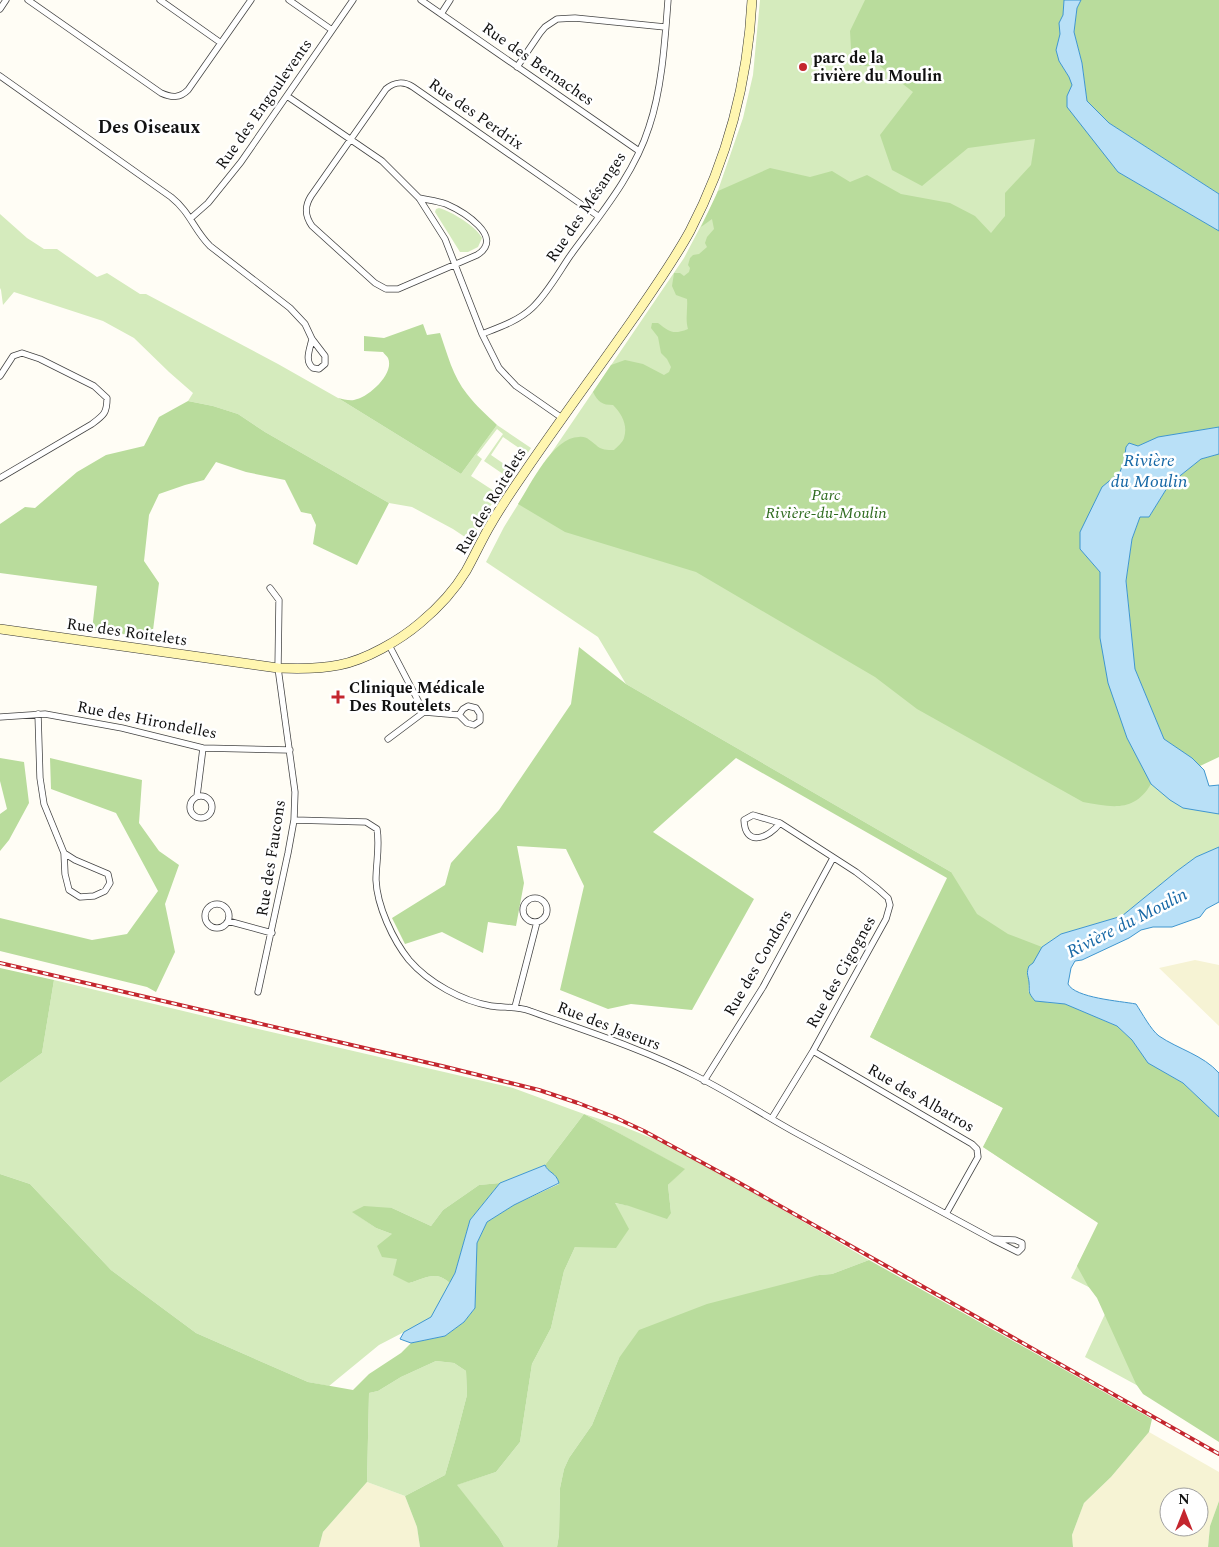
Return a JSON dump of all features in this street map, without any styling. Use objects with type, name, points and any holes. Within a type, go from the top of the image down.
[{"type":"street","points":[[0,9],[6,0]]},
{"type":"street","points":[[28,0],[161,94],[169,97],[177,97],[188,90],[251,0]]},
{"type":"street","points":[[160,0],[221,43]]},
{"type":"street","points":[[289,0],[332,30]]},
{"type":"street","name":"Rue des Engoulevents","points":[[191,218],[208,203],[235,170],[353,0]]},
{"type":"street","name":"Rue des Bernaches","points":[[421,0],[639,151]]},
{"type":"street","points":[[441,14],[450,0]]},
{"type":"street","name":"Rue des Mésanges","points":[[482,334],[517,319],[538,302],[631,168],[649,128],[654,109],[668,0]]},
{"type":"street","name":"Rue des Roitelets","points":[[0,628],[278,668],[307,669],[341,665],[389,645],[419,624],[440,605],[458,583],[497,513],[624,332],[675,256],[690,230],[712,183],[730,130],[747,54],[752,0]]},
{"type":"street","points":[[517,67],[545,27],[557,19],[575,18],[665,26]]},
{"type":"street","points":[[0,76],[182,207],[202,237],[214,249],[301,318],[312,339],[325,356],[325,364],[319,369],[313,368],[308,362],[312,339]]},
{"type":"street","name":"Rue des Perdrix","points":[[419,198],[437,201],[450,206],[484,231],[486,242],[483,251],[456,265],[398,289],[386,289],[375,284],[312,226],[306,214],[307,202],[386,89],[395,84],[408,84],[598,216]]},
{"type":"street","points":[[287,96],[382,161],[419,198],[444,239],[456,265],[494,361],[506,378],[562,418]]},
{"type":"street","points":[[0,376],[13,356],[22,353],[40,359],[94,386],[106,398],[104,415],[0,478]]},
{"type":"street","name":"Rue des Faucons","points":[[258,992],[272,933],[294,820],[295,792],[278,668],[279,600],[270,588]]},
{"type":"street","points":[[389,645],[424,712]]},
{"type":"street","points":[[388,739],[424,712],[460,716]]},
{"type":"street","points":[[38,714],[40,778],[44,804],[64,853],[65,874],[69,890],[80,897],[94,896],[105,891],[110,883],[108,874],[75,860],[64,853]]},
{"type":"street","name":"Rue des Hirondelles","points":[[0,716],[38,714],[122,728],[203,748],[290,750]]},
{"type":"street","points":[[197,796],[203,748]]},
{"type":"street","name":"Rue des Cigognes","points":[[772,1118],[813,1052],[886,919],[890,905],[888,898],[878,889],[780,823],[753,814],[744,820],[744,828],[749,836],[760,837],[773,831],[780,823]]},
{"type":"street","name":"Rue des Jaseurs","points":[[294,820],[366,822],[377,829],[379,840],[376,880],[378,896],[384,916],[410,960],[434,981],[458,996],[492,1006],[526,1009],[634,1048],[704,1080],[797,1134],[992,1239],[1018,1252],[1022,1248],[1022,1243],[1015,1240],[992,1239]]},
{"type":"street","name":"Rue des Condors","points":[[704,1080],[763,987],[833,858]]},
{"type":"street","points":[[515,1007],[537,922],[546,915],[548,907],[543,900],[536,898],[528,900],[523,910],[529,920],[537,922]]},
{"type":"street","points":[[220,904],[227,909],[228,921],[223,927],[212,928],[206,922],[206,911],[212,905],[220,904]]},
{"type":"street","points":[[228,921],[272,933]]},
{"type":"street","name":"Rue des Albatros","points":[[813,1052],[977,1148],[978,1157],[946,1214]]},
{"type":"shaded area","points":[[1195,960],[1219,965],[1219,1026],[1159,968]]},
{"type":"shaded area","points":[[1149,1432],[1219,1472],[1219,1501],[1210,1526],[1209,1536],[1209,1487],[1159,1487],[1159,1537],[1209,1537],[1208,1547],[1073,1547],[1072,1535],[1084,1503],[1111,1477]]},
{"type":"shaded area","points":[[367,1482],[405,1496],[417,1527],[420,1547],[319,1547],[323,1532]]},
{"type":"green space","name":"Parc Rivière-du-Moulin","points":[[760,0],[1064,0],[1059,61],[1118,172],[1219,231],[1219,427],[1206,429],[1080,532],[1219,814],[1219,847],[1196,857],[1122,916],[1061,934],[1042,947],[1033,963],[1219,1117],[1219,1430],[1085,1357],[1112,1299],[1071,1278],[1099,1223],[983,1147],[1003,1108],[870,1037],[951,872],[626,684],[598,637],[486,562],[504,527],[537,474],[684,258],[715,199],[743,118],[753,75]]},
{"type":"green space","points":[[865,0],[1064,0],[1056,50],[1059,61],[1072,85],[1067,96],[1118,172],[1219,231],[1219,427],[1158,437],[1138,446],[1126,447],[1120,472],[1102,487],[1080,549],[1100,572],[1100,638],[1127,738],[1151,784],[1137,800],[1129,804],[1112,806],[1083,802],[917,709],[875,677],[696,572],[565,532],[518,504],[544,463],[560,445],[569,439],[584,437],[600,448],[609,450],[614,450],[622,441],[625,433],[625,424],[619,412],[613,405],[601,402],[593,392],[611,365],[625,360],[643,364],[664,375],[669,372],[671,367],[661,353],[658,337],[651,328],[652,323],[658,323],[672,332],[688,329],[687,299],[676,295],[672,286],[674,273],[680,273],[684,276],[689,272],[690,258],[693,255],[699,254],[707,247],[705,243],[707,237],[714,229],[712,219],[701,227],[718,191],[770,168],[810,177],[832,171],[850,182],[867,175],[901,194],[950,203],[975,216],[991,233],[1005,216],[1005,193],[1031,165],[1035,139],[968,148],[922,186],[892,170],[880,135],[913,92],[880,66],[852,66],[850,31]]},
{"type":"green space","points":[[1081,0],[1219,0],[1219,194],[1109,123],[1087,101],[1082,63],[1074,32],[1077,8]]},
{"type":"green space","points":[[439,208],[457,216],[475,229],[482,238],[478,247],[468,252],[460,252],[435,212]]},
{"type":"green space","points":[[0,214],[27,238],[44,249],[57,249],[97,277],[107,273],[140,294],[146,294],[278,364],[338,398],[461,474],[497,425],[531,448],[527,454],[518,451],[519,448],[503,437],[491,455],[507,466],[509,463],[503,474],[484,461],[503,434],[497,429],[477,455],[482,459],[471,476],[494,491],[505,475],[509,474],[512,476],[489,508],[471,541],[412,507],[389,503],[265,432],[238,414],[188,401],[193,393],[134,338],[103,321],[14,292],[3,305],[0,288]]},
{"type":"green space","points":[[423,324],[427,335],[440,333],[451,365],[462,387],[497,425],[461,474],[338,398],[352,400],[366,395],[379,384],[388,371],[388,358],[383,352],[364,351],[364,336],[384,338]]},
{"type":"green space","points":[[188,401],[238,414],[265,432],[389,503],[357,565],[313,544],[316,525],[311,514],[301,512],[285,480],[246,472],[216,462],[204,480],[159,494],[149,515],[144,561],[159,583],[152,638],[92,630],[97,586],[0,573],[0,524],[25,507],[35,508],[77,472],[106,455],[144,446],[159,417]]},
{"type":"green space","points":[[1219,454],[1219,757],[1200,766],[1192,758],[1164,739],[1135,669],[1126,581],[1132,539],[1140,517],[1149,517],[1167,488],[1201,459]]},
{"type":"green space","points":[[579,647],[626,684],[951,872],[977,914],[1008,934],[1042,947],[1032,969],[1028,992],[1048,1003],[1065,1004],[1117,1026],[1132,1040],[1148,1063],[1183,1083],[1219,1117],[1219,1442],[1143,1394],[1136,1384],[1097,1298],[1077,1266],[1098,1223],[983,1147],[1003,1108],[870,1037],[947,878],[736,758],[653,832],[754,899],[692,1010],[631,1004],[608,1009],[560,990],[584,886],[566,849],[517,846],[524,883],[516,926],[488,922],[483,953],[442,932],[405,944],[392,918],[445,885],[451,863],[499,810],[571,704]]},
{"type":"green space","points":[[0,758],[24,762],[29,803],[9,840],[0,851],[0,814],[7,809],[0,781]]},
{"type":"green space","points":[[50,758],[142,780],[139,823],[159,851],[179,865],[165,904],[175,952],[156,992],[147,987],[0,951],[0,918],[92,940],[127,934],[158,891],[116,813],[51,789]]},
{"type":"green space","points":[[0,968],[54,980],[42,1053],[0,1083]]},
{"type":"green space","points":[[54,980],[513,1088],[584,1114],[545,1165],[500,1183],[479,1185],[443,1210],[431,1226],[392,1208],[353,1212],[376,1228],[392,1234],[397,1259],[409,1283],[425,1277],[435,1276],[445,1279],[450,1283],[431,1318],[379,1345],[329,1386],[308,1382],[196,1333],[111,1270],[30,1184],[0,1174],[0,1083],[42,1053]]},
{"type":"green space","points":[[584,1114],[622,1126],[666,1144],[869,1260],[832,1274],[819,1275],[619,1358],[592,1425],[569,1458],[564,1469],[560,1488],[557,1547],[504,1547],[499,1538],[456,1485],[496,1472],[520,1442],[532,1364],[551,1328],[564,1271],[575,1247],[614,1203],[671,1213],[668,1185],[684,1169]]},
{"type":"green space","points":[[584,1114],[685,1169],[668,1185],[671,1213],[667,1219],[615,1203],[629,1229],[616,1248],[575,1247],[564,1271],[551,1328],[532,1364],[520,1442],[496,1472],[457,1485],[504,1547],[420,1547],[417,1527],[405,1496],[445,1475],[467,1395],[466,1371],[454,1363],[436,1361],[401,1377],[378,1391],[369,1393],[367,1482],[323,1532],[319,1547],[0,1547],[0,1174],[30,1184],[111,1270],[196,1333],[308,1382],[353,1390],[369,1374],[401,1353],[411,1343],[445,1336],[464,1322],[475,1308],[477,1243],[487,1222],[514,1205],[559,1184],[556,1177],[545,1165]]},
{"type":"green space","points":[[500,1183],[470,1220],[455,1273],[450,1283],[440,1277],[430,1276],[409,1283],[393,1275],[397,1259],[382,1257],[377,1246],[392,1234],[376,1228],[352,1212],[364,1206],[392,1208],[431,1226],[443,1210],[479,1185]]},
{"type":"green space","points":[[869,1260],[1152,1419],[1149,1432],[1111,1477],[1084,1503],[1072,1535],[1073,1547],[557,1547],[560,1488],[564,1469],[569,1458],[592,1425],[619,1358],[639,1330],[707,1304],[819,1275],[832,1274]]},
{"type":"green space","points":[[436,1361],[454,1363],[466,1371],[467,1395],[445,1475],[405,1496],[367,1482],[369,1393],[378,1391],[401,1377]]},
{"type":"green space","points":[[1219,1501],[1219,1547],[1208,1547],[1210,1526]]},
{"type":"water","points":[[1064,0],[1081,0],[1077,8],[1074,32],[1082,63],[1087,101],[1109,123],[1219,194],[1219,231],[1118,172],[1067,107],[1067,96],[1072,85],[1059,61],[1056,50]]},
{"type":"water","name":"Rivière du Moulin","points":[[1219,427],[1219,454],[1201,459],[1167,488],[1149,517],[1140,517],[1132,539],[1126,581],[1135,669],[1164,739],[1192,758],[1204,770],[1209,786],[1219,785],[1219,814],[1183,808],[1170,800],[1151,784],[1127,738],[1108,683],[1100,638],[1100,572],[1080,549],[1080,532],[1102,487],[1120,472],[1126,447],[1129,443],[1138,446],[1158,437]]},
{"type":"water","name":"Rivière du Moulin","points":[[1219,847],[1219,902],[1206,909],[1200,917],[1172,927],[1153,927],[1141,930],[1129,938],[1082,960],[1075,961],[1071,968],[1068,984],[1072,989],[1088,996],[1136,1004],[1159,1036],[1206,1061],[1213,1067],[1219,1073],[1219,1117],[1183,1083],[1148,1063],[1132,1040],[1117,1026],[1065,1004],[1035,1001],[1029,992],[1027,972],[1042,947],[1061,934],[1122,916],[1196,857]]},
{"type":"water","points":[[545,1165],[559,1183],[514,1205],[487,1222],[477,1243],[475,1308],[464,1322],[445,1336],[411,1343],[400,1339],[404,1332],[431,1317],[455,1273],[470,1220],[500,1183]]},
{"type":"railway","points":[[0,963],[539,1090],[614,1117],[644,1131],[736,1181],[1219,1454]]},
{"type":"place","name":"parc de la rivière du Moulin","points":[[803,67]]},
{"type":"place","name":"Clinique Médicale Des Routelets","points":[[338,697]]},
{"type":"district","name":"Des Oiseaux","points":[[149,127]]}]
